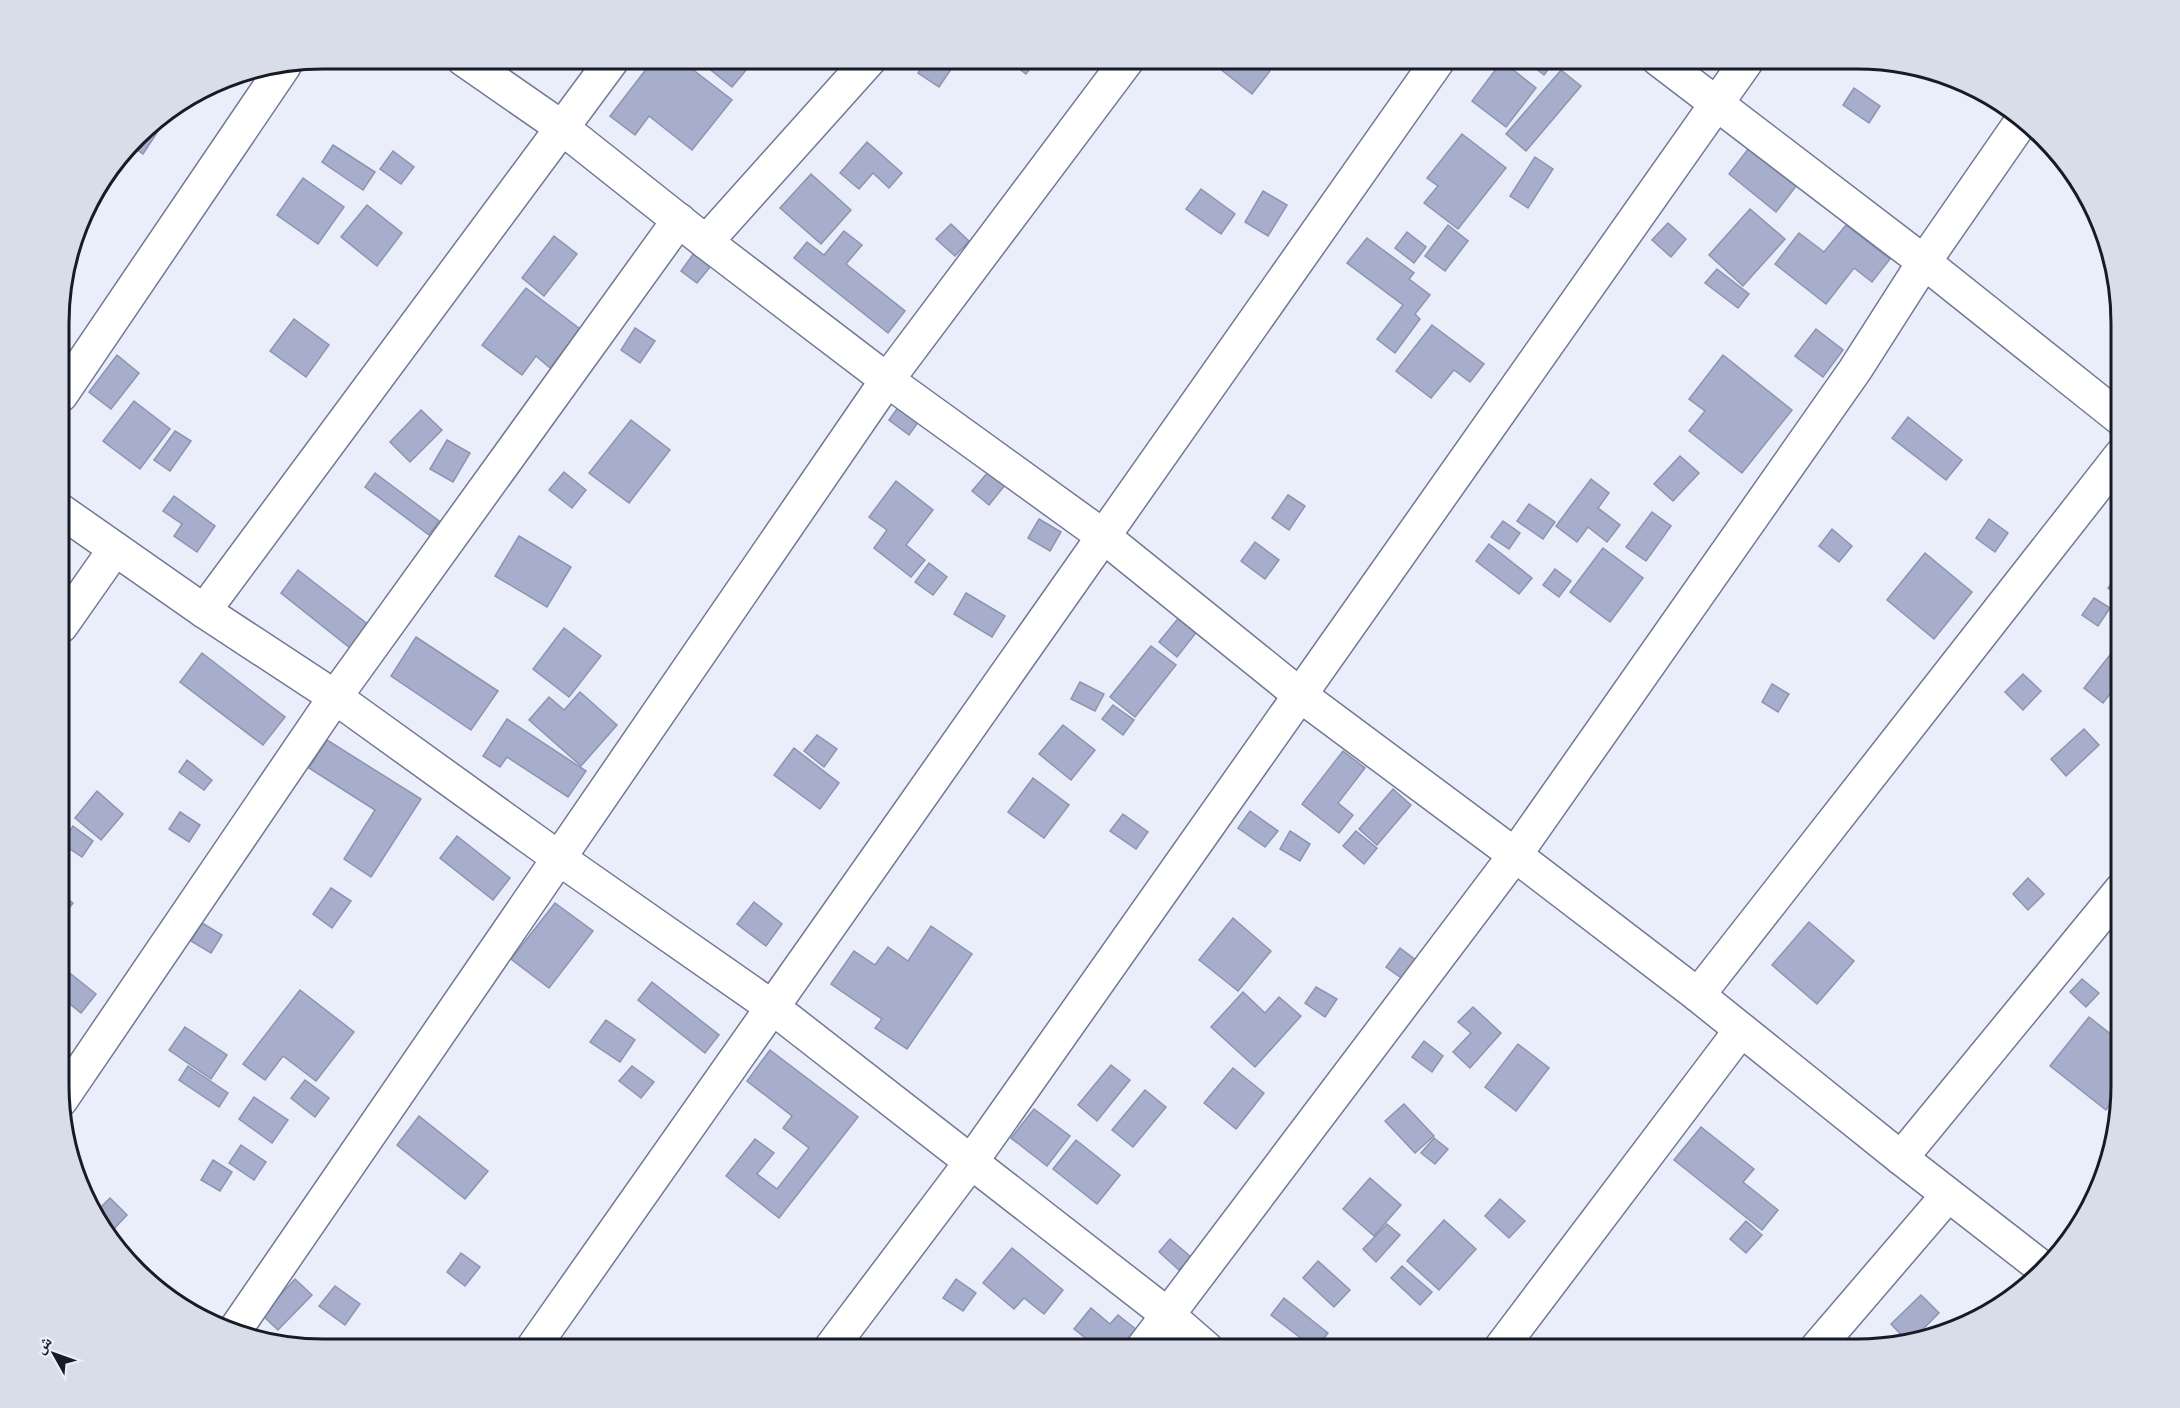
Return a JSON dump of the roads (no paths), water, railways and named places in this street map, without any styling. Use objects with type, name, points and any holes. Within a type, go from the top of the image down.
[{"type":"street","points":[[479,69],[561,127],[706,242],[887,380],[1103,536],[1300,694],[1698,996],[2038,1264]]},
{"type":"street","points":[[204,611],[605,69]]},
{"type":"street","points":[[706,242],[860,69]]},
{"type":"street","points":[[238,1325],[887,380],[1120,69]]},
{"type":"street","points":[[539,1339],[1431,69]]},
{"type":"street","points":[[1672,69],[1924,262],[2111,411]]},
{"type":"street","points":[[837,1339],[970,1162],[1740,69]]},
{"type":"street","points":[[69,383],[279,73]]},
{"type":"street","points":[[1150,1339],[1515,855],[1855,370],[1924,262],[2018,126]]},
{"type":"street","points":[[69,1088],[335,697],[679,220]]},
{"type":"street","points":[[1698,996],[2111,468]]},
{"type":"street","points":[[69,517],[204,611],[335,697],[772,1007],[1168,1315],[1196,1339]]},
{"type":"street","points":[[69,615],[115,549]]},
{"type":"street","points":[[1901,1158],[2111,902]]},
{"type":"street","points":[[1508,1339],[1741,1030]]},
{"type":"street","points":[[1825,1339],[1948,1195]]}]
